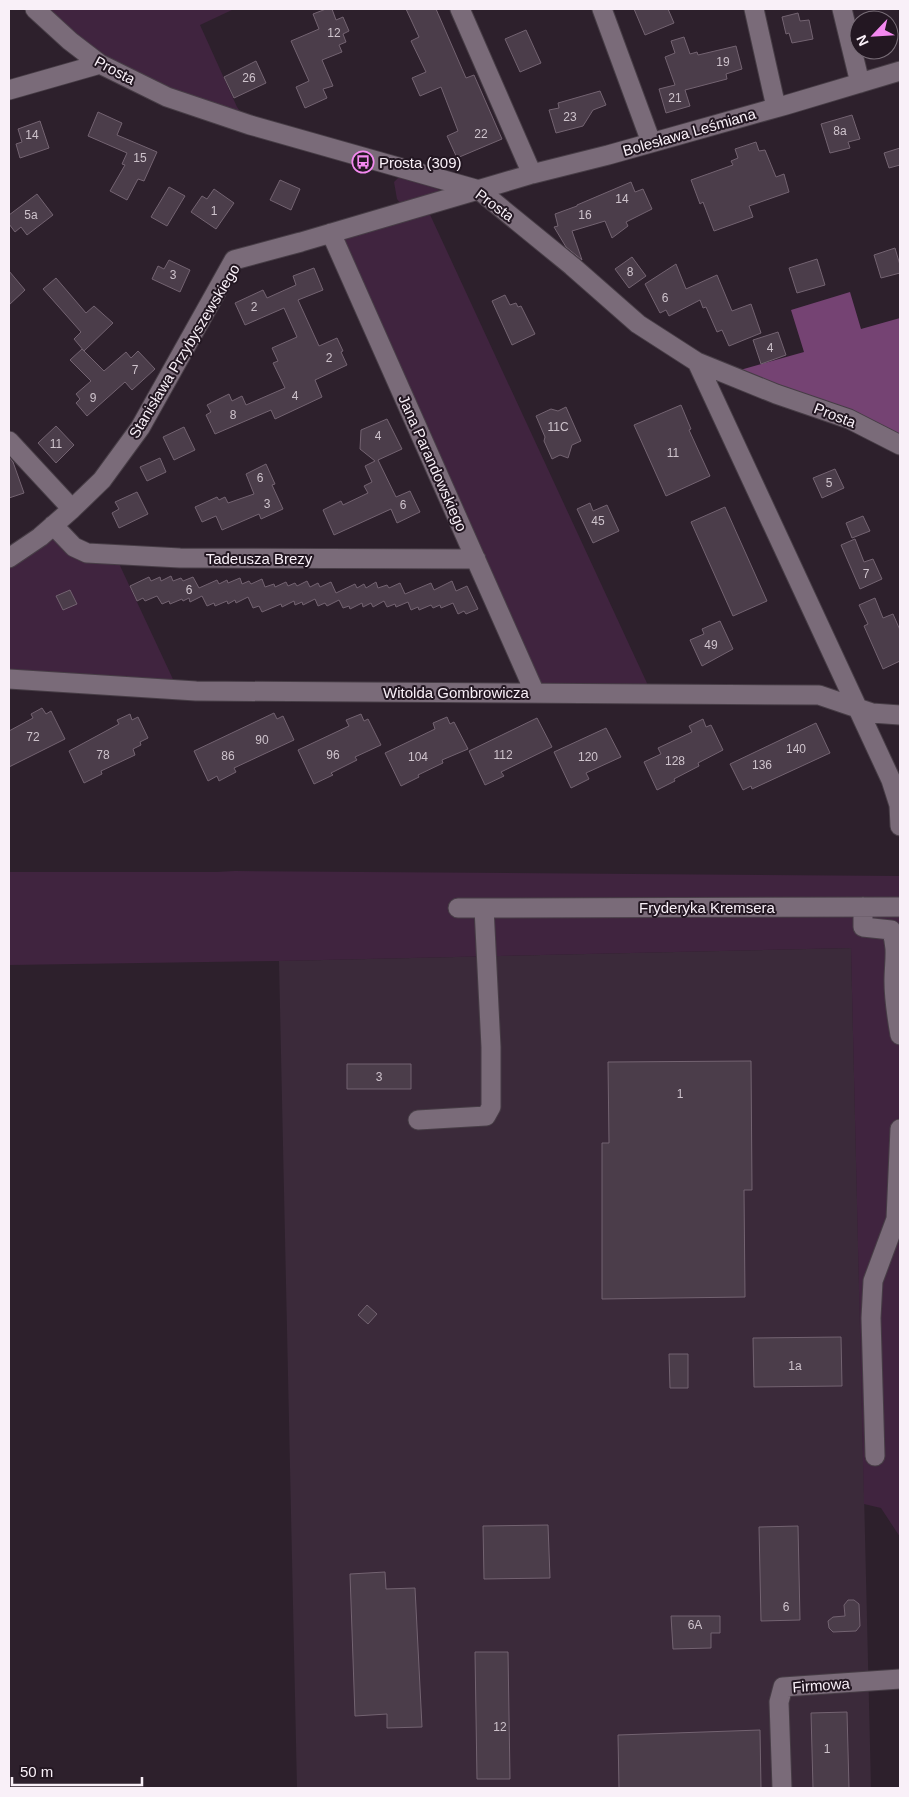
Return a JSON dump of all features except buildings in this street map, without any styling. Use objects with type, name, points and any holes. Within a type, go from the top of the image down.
[{"type":"street","name":"Prosta","points":[[35,9],[70,41],[100,64],[167,97],[250,125],[479,190],[572,266],[638,324],[697,362],[776,394],[849,419],[900,445]]},
{"type":"street","points":[[460,9],[524,177]]},
{"type":"street","points":[[602,9],[652,142]]},
{"type":"street","points":[[754,9],[776,107]]},
{"type":"street","points":[[842,9],[860,83]]},
{"type":"street","points":[[9,90],[100,64]]},
{"type":"street","name":"Bolesława Leśmiana","points":[[524,177],[608,156],[900,71]]},
{"type":"street","name":"Stanisława Przybyszewskiego","points":[[9,558],[40,537],[102,480],[140,428],[234,260],[524,177]]},
{"type":"street","name":"Jana Parandowskiego","points":[[331,233],[535,693]]},
{"type":"street","points":[[697,362],[890,780],[899,804],[900,826]]},
{"type":"street","points":[[9,441],[72,509]]},
{"type":"street","name":"Tadeusza Brezy","points":[[53,525],[74,547],[86,553],[180,558],[476,559]]},
{"type":"street","name":"Witolda Gombrowicza","points":[[9,680],[196,691],[819,695],[872,713],[900,715]]},
{"type":"street","points":[[862,907],[863,927],[891,930],[896,942],[894,981],[900,1035]]},
{"type":"street","name":"Fryderyka Kremsera","points":[[458,908],[900,907]]},
{"type":"street","points":[[418,1120],[486,1116],[491,1107],[484,908]]},
{"type":"street","points":[[875,1456],[871,1318],[873,1281],[896,1219],[900,1129]]},
{"type":"street","name":"Firmowa","points":[[782,1788],[779,1702],[783,1687],[900,1679]]},
{"type":"shaded area","points":[[35,9],[234,9],[200,25],[237,107],[250,125],[100,64]]},
{"type":"shaded area","points":[[403,176],[438,189],[440,193],[401,204],[397,199],[394,182]]},
{"type":"shaded area","points":[[426,206],[652,694],[535,693],[331,233]]},
{"type":"shaded area","points":[[850,292],[861,329],[900,318],[900,445],[726,374],[804,352],[791,310]]},
{"type":"shaded area","points":[[53,525],[74,547],[115,555],[178,690],[9,679],[9,558]]},
{"type":"shaded area","points":[[235,871],[900,876],[900,1537],[881,1508],[864,1504],[851,948],[9,965],[9,872]]},
{"type":"shaded area","points":[[851,948],[871,1788],[297,1788],[279,961]]},
{"type":"place","name":"Prosta (309)","points":[[363,162]]}]
